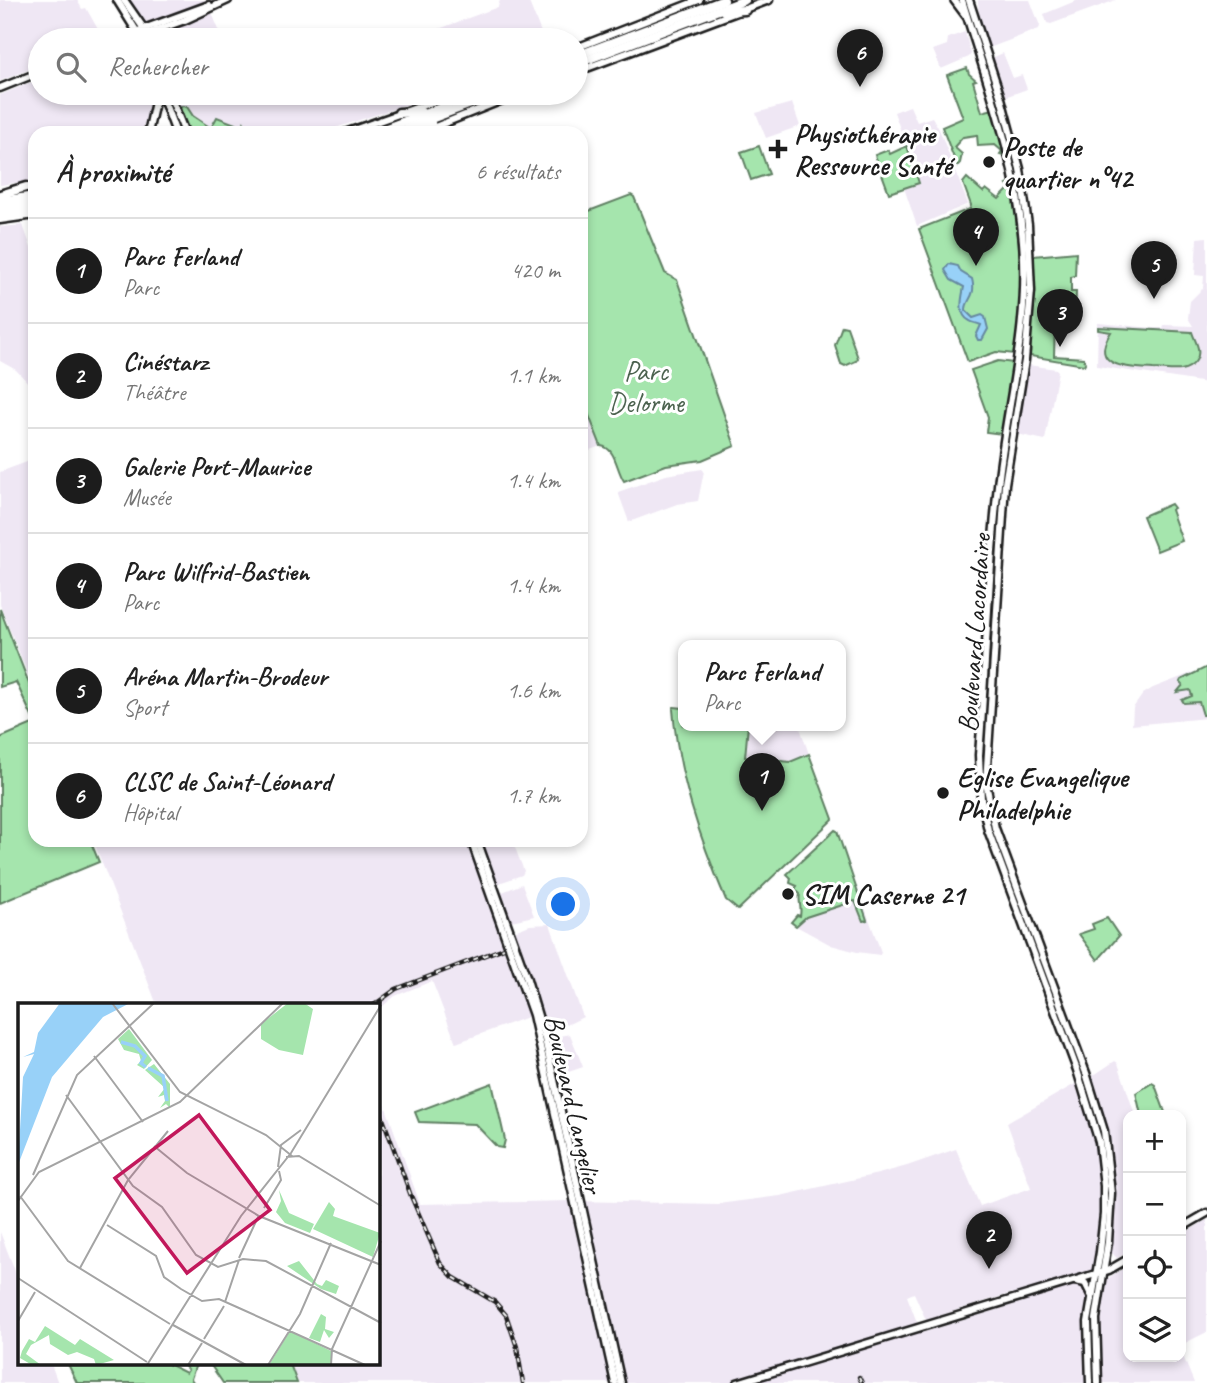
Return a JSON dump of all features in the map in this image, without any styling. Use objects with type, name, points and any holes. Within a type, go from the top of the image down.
[{"type":"highway","points":[[709,10],[717,0]]},
{"type":"highway","points":[[588,59],[709,10],[724,0]]},
{"type":"highway","points":[[588,52],[709,10],[745,5]]},
{"type":"highway","points":[[391,126],[447,105]]},
{"type":"highway","points":[[413,126],[469,105]]},
{"type":"highway","points":[[399,113],[431,111]]},
{"type":"highway","points":[[425,126],[445,114]]},
{"type":"highway","points":[[0,193],[28,187]]},
{"type":"highway","points":[[0,201],[28,197]]},
{"type":"highway","points":[[0,208],[28,204]]},
{"type":"highway","points":[[0,217],[28,214]]},
{"type":"main road","points":[[117,0],[138,28]]},
{"type":"main road","points":[[124,0],[139,28]]},
{"type":"main road","points":[[158,28],[207,5],[228,0]]},
{"type":"main road","points":[[588,43],[699,0]]},
{"type":"main road","points":[[588,67],[745,5],[769,0]]},
{"type":"main road","points":[[954,0],[967,17]]},
{"type":"main road","name":"Boulevard Lacordaire","points":[[962,0],[1007,144],[1023,245],[1020,345],[997,493],[979,784],[988,830],[1077,1069],[1096,1128],[1104,1200],[1096,1319],[1098,1383]]},
{"type":"main road","name":"Boulevard Lacordaire","points":[[971,0],[971,8],[1000,94],[1020,169],[1028,225],[1031,291],[1025,360],[1003,503],[987,752],[988,797],[998,837],[1100,1114],[1111,1178],[1108,1242],[1091,1298],[1088,1334],[1090,1383]]},
{"type":"main road","points":[[0,88],[28,77]]},
{"type":"main road","points":[[150,126],[156,105]]},
{"type":"main road","points":[[164,105],[173,126]]},
{"type":"main road","points":[[174,105],[182,126]]},
{"type":"main road","points":[[364,126],[423,105]]},
{"type":"main road","points":[[438,126],[490,105]]},
{"type":"main road","name":"Boulevard Langelier","points":[[473,847],[533,1015],[615,1383]]},
{"type":"main road","name":"Boulevard Langelier","points":[[480,847],[518,951],[545,1039],[621,1383]]},
{"type":"main road","points":[[1186,1225],[1207,1213]]},
{"type":"main road","points":[[1108,1242],[1111,1257],[1123,1260]]},
{"type":"main road","points":[[737,1383],[1099,1272],[1123,1262]]},
{"type":"main road","points":[[1070,1281],[1085,1283],[1091,1298]]},
{"type":"shaded area","points":[[0,0],[77,0],[82,9],[86,8],[97,28],[28,28],[28,70],[0,81]]},
{"type":"shaded area","points":[[127,0],[214,0],[146,25]]},
{"type":"shaded area","points":[[500,0],[528,0],[539,28],[441,28],[498,7]]},
{"type":"shaded area","points":[[978,0],[1030,0],[1039,29],[989,48],[979,22]]},
{"type":"shaded area","points":[[1078,0],[1116,0],[1051,24],[1047,23],[1044,14]]},
{"type":"shaded area","points":[[212,13],[218,28],[172,28]]},
{"type":"shaded area","points":[[965,32],[971,54],[941,69],[933,50],[947,45],[948,38]]},
{"type":"shaded area","points":[[1003,53],[1013,78],[1022,75],[1027,89],[1005,97],[992,58]]},
{"type":"shaded area","points":[[28,84],[28,105],[150,105],[143,126],[28,126],[28,181],[0,185],[0,95]]},
{"type":"shaded area","points":[[792,103],[800,126],[766,138],[756,113]]},
{"type":"shaded area","points":[[180,105],[405,105],[341,126],[190,126]]},
{"type":"shaded area","points":[[910,106],[917,122],[932,117],[968,204],[917,226],[904,188],[919,182],[894,112]]},
{"type":"shaded area","points":[[23,225],[28,239],[28,383],[16,370],[0,361],[0,227]]},
{"type":"shaded area","points":[[1207,237],[1207,383],[1097,366],[1098,323],[1154,328],[1163,328],[1164,325],[1193,326],[1188,318],[1190,301],[1203,288],[1204,276],[1195,275],[1197,238]]},
{"type":"shaded area","points":[[1028,365],[1058,371],[1045,440],[1017,434]]},
{"type":"shaded area","points":[[588,413],[601,446],[588,451]]},
{"type":"shaded area","points":[[28,462],[28,675],[0,605],[0,472]]},
{"type":"shaded area","points":[[702,469],[704,471],[698,501],[677,504],[629,522],[618,492],[666,475]]},
{"type":"shaded area","points":[[1194,672],[1207,704],[1207,718],[1132,725],[1133,708],[1143,694]]},
{"type":"shaded area","points":[[747,731],[801,731],[809,754],[790,762],[744,757]]},
{"type":"shaded area","points":[[96,847],[469,847],[512,957],[530,1016],[456,1043],[432,981],[395,996],[380,1008],[380,1003],[156,1003]]},
{"type":"shaded area","points":[[483,847],[515,847],[524,871],[522,875],[496,884]]},
{"type":"shaded area","points":[[522,884],[534,916],[511,921],[500,893]]},
{"type":"shaded area","points":[[857,886],[880,955],[831,945],[796,926],[806,916]]},
{"type":"shaded area","points":[[550,924],[583,1017],[548,1029],[514,931],[530,925]]},
{"type":"shaded area","points":[[570,1034],[583,1067],[557,1076],[549,1038]]},
{"type":"shaded area","points":[[1115,1061],[1118,1063],[1133,1110],[1123,1110],[1123,1255],[1117,1258],[1111,1252],[1115,1195],[1110,1147],[1103,1112],[1091,1077]]},
{"type":"shaded area","points":[[1075,1084],[1080,1087],[1090,1119],[1100,1188],[1099,1231],[1088,1292],[1085,1331],[1086,1383],[298,1383],[292,1366],[380,1366],[380,1091],[420,1204],[572,1201],[718,1204],[780,1196],[878,1174],[956,1149],[980,1206],[1031,1188],[1007,1123]],"holes":[[[914,1293],[926,1320],[1012,1293],[1016,1304],[921,1333],[907,1296]]]},
{"type":"shaded area","points":[[1207,1220],[1207,1332],[1186,1342],[1186,1236],[1186,1232]]},
{"type":"shaded area","points":[[0,1232],[18,1278],[18,1366],[52,1366],[58,1383],[0,1383]]},
{"type":"shaded area","points":[[1123,1268],[1123,1362],[1185,1362],[1194,1383],[1101,1383],[1099,1335],[1104,1281]]},
{"type":"green space","points":[[967,68],[976,80],[973,81],[982,112],[993,109],[1006,156],[1000,154],[1002,151],[995,145],[978,146],[977,135],[963,137],[954,147],[962,154],[957,166],[942,127],[963,118],[947,75]]},
{"type":"green space","points":[[182,106],[187,107],[193,116],[208,126],[187,126],[180,109]]},
{"type":"green space","points":[[217,117],[240,126],[212,126]]},
{"type":"green space","points":[[759,146],[769,174],[751,180],[741,152]]},
{"type":"green space","points":[[907,146],[919,183],[889,193],[875,155],[888,150],[890,154]]},
{"type":"green space","points":[[967,178],[983,192],[986,189],[999,199],[1010,188],[1007,185],[1011,183],[1019,247],[1020,290],[1015,354],[996,352],[968,362],[919,229],[970,209],[963,183]]},
{"type":"green space","name":"Parc Delorme","points":[[631,195],[634,197],[665,273],[677,280],[735,446],[702,460],[666,465],[624,481],[613,455],[601,446],[588,413],[588,211]]},
{"type":"green space","points":[[1076,252],[1075,276],[1071,277],[1071,292],[1076,292],[1075,313],[1064,313],[1063,323],[1055,323],[1054,356],[1084,358],[1085,363],[1084,365],[1030,356],[1034,256]]},
{"type":"green space","points":[[842,326],[847,327],[858,358],[845,366],[841,364],[835,345]]},
{"type":"green space","points":[[1098,327],[1192,332],[1198,347],[1197,358],[1191,366],[1183,370],[1134,368],[1115,364],[1104,353],[1111,332],[1098,330]]},
{"type":"green space","points":[[998,361],[1014,363],[1002,434],[986,432],[988,417],[971,370]]},
{"type":"green space","points":[[1171,504],[1182,541],[1157,551],[1143,516]]},
{"type":"green space","points":[[0,609],[28,681],[28,708],[16,682],[0,687]]},
{"type":"green space","points":[[1207,667],[1207,715],[1203,715],[1199,702],[1184,703],[1182,700],[1192,696],[1190,690],[1177,692],[1183,685],[1181,680]]},
{"type":"green space","points":[[678,707],[678,731],[747,731],[745,757],[790,762],[809,754],[833,819],[738,910],[726,900],[699,830],[685,782],[673,709]]},
{"type":"green space","points":[[28,726],[28,847],[93,847],[99,862],[0,903],[0,738]]},
{"type":"green space","points":[[835,830],[867,920],[863,921],[855,901],[806,917],[796,926],[791,922],[797,915],[800,916],[800,894],[795,889],[797,886],[790,883],[791,878],[787,874]]},
{"type":"green space","points":[[1107,918],[1119,936],[1098,960],[1079,934],[1094,929],[1092,924]]},
{"type":"green space","points":[[492,1083],[505,1140],[503,1148],[497,1147],[475,1124],[419,1122],[415,1112]]},
{"type":"green space","points":[[1152,1083],[1164,1110],[1140,1110],[1136,1093]]},
{"type":"green space","points":[[69,1366],[172,1366],[186,1373],[188,1370],[185,1366],[195,1366],[191,1379],[194,1383],[77,1383]]},
{"type":"green space","points":[[211,1366],[291,1366],[297,1383],[223,1383]]},
{"type":"water","points":[[949,264],[958,266],[961,272],[972,279],[973,290],[966,311],[973,318],[982,315],[985,317],[988,329],[982,340],[978,340],[976,336],[981,325],[963,315],[961,306],[964,287],[951,280],[945,270]]},
{"type":"railway","points":[[377,1003],[396,989],[504,948]]},
{"type":"railway","points":[[380,1111],[411,1196],[440,1263],[453,1277],[495,1302],[506,1315],[517,1347],[523,1383]]},
{"type":"railway","points":[[859,1377],[862,1383]]},
{"type":"place","name":"CLSC de Saint-Léonard","points":[[860,87]]},
{"type":"place","name":"Physiothérapie Ressource Santé","points":[[778,149]]},
{"type":"place","name":"Poste de quartier n°42","points":[[989,162]]},
{"type":"place","name":"Parc Wilfrid-Bastien","points":[[976,266]]},
{"type":"place","name":"Aréna Martin-Brodeur","points":[[1154,299]]},
{"type":"place","name":"Galerie Port-Maurice","points":[[1060,347]]},
{"type":"place","name":"Eglise Evangelique Philadelphie","points":[[943,793]]},
{"type":"place","name":"Parc Ferland","points":[[762,811]]},
{"type":"place","name":"SIM Caserne 21","points":[[788,894]]},
{"type":"place","name":"Cinéstarz","points":[[989,1269]]}]
